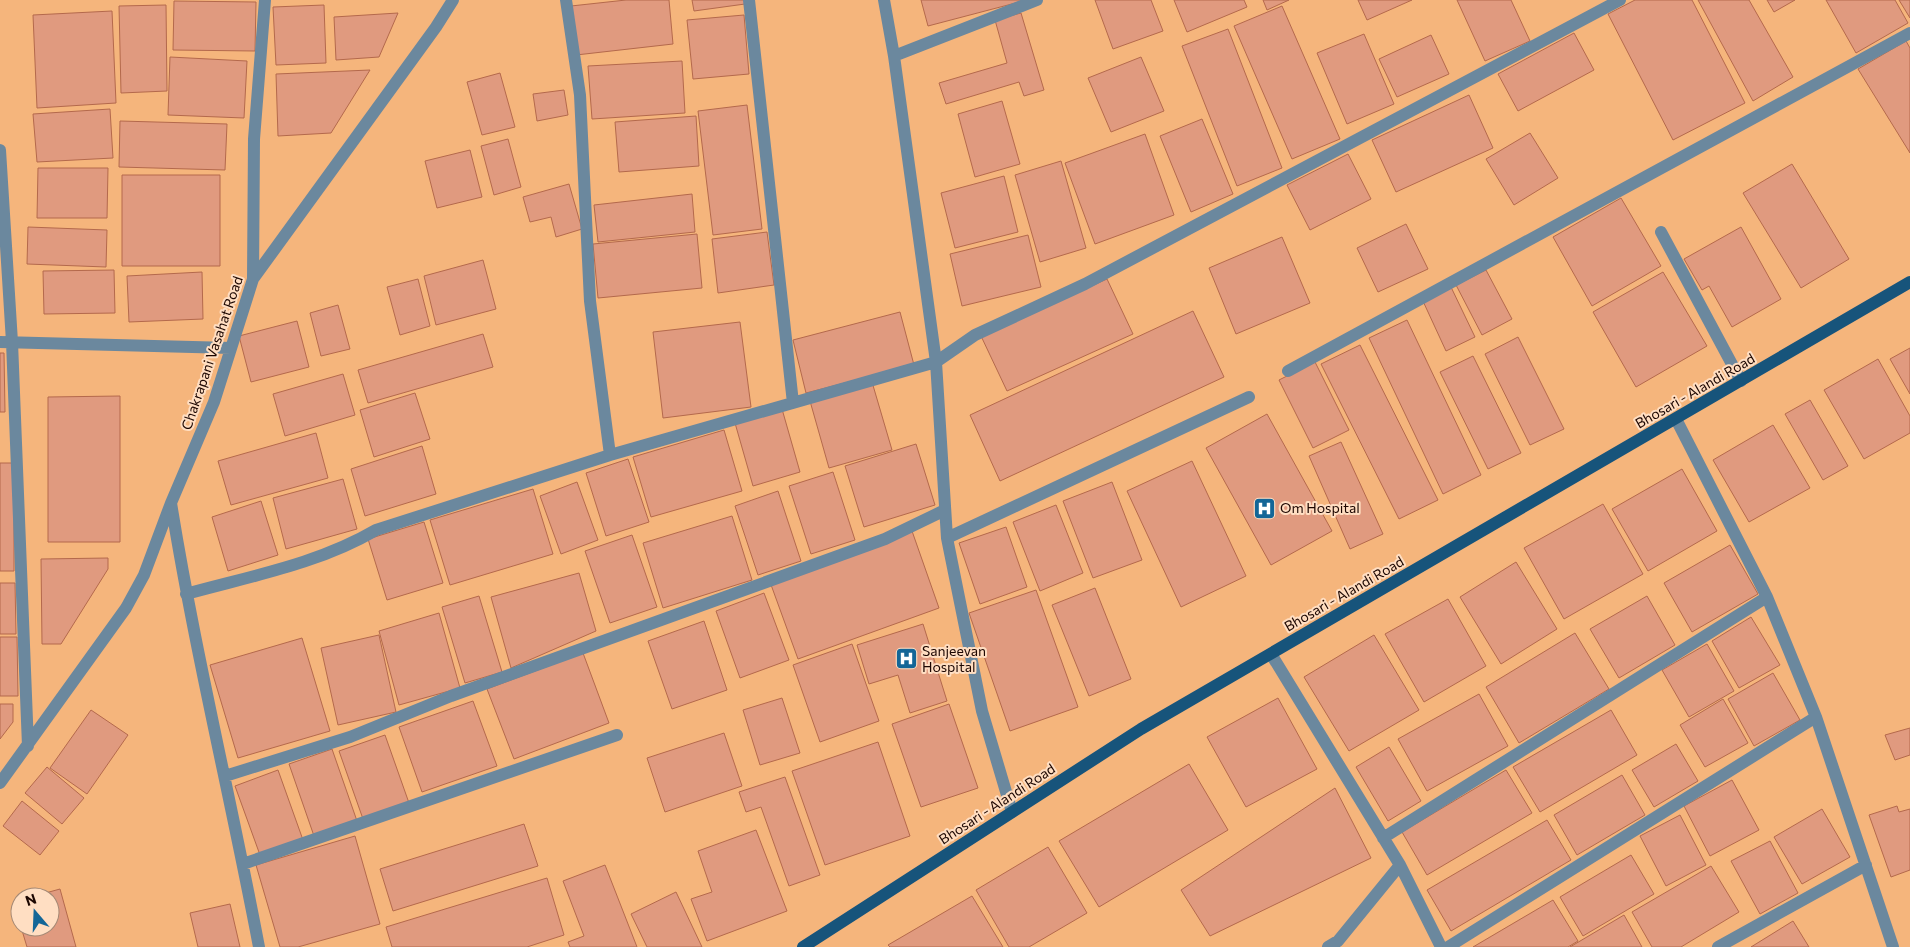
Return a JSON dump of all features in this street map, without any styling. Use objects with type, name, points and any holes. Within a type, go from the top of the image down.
[{"type":"main road","name":"Bhosari - Alandi Road","points":[[803,947],[1141,729],[1910,282]]},
{"type":"street","points":[[253,279],[254,139],[265,0]]},
{"type":"street","name":"Chakrapani Vasahat Road","points":[[0,783],[126,608],[144,575],[170,503],[214,402],[253,279],[436,27],[453,0]]},
{"type":"street","points":[[566,0],[580,95],[590,301],[610,455]]},
{"type":"street","points":[[749,0],[793,402]]},
{"type":"street","points":[[884,0],[894,56],[936,362],[947,538],[982,711],[1012,812]]},
{"type":"street","points":[[894,56],[1037,0]]},
{"type":"street","points":[[186,594],[323,556],[355,542],[376,530],[610,455],[936,362],[975,335],[1085,284],[1620,0]]},
{"type":"street","points":[[1288,371],[1910,32]]},
{"type":"street","points":[[0,150],[6,342],[28,746]]},
{"type":"street","points":[[1661,232],[1741,381]]},
{"type":"street","points":[[6,342],[231,348]]},
{"type":"street","points":[[947,538],[1249,397]]},
{"type":"street","points":[[1676,419],[1767,597],[1816,717],[1894,947]]},
{"type":"street","points":[[170,503],[197,652],[225,776],[259,947]]},
{"type":"street","points":[[225,776],[350,737],[451,696],[885,539],[945,510]]},
{"type":"street","points":[[1383,838],[1767,597]]},
{"type":"street","points":[[1271,654],[1400,865],[1441,947]]},
{"type":"street","points":[[1448,947],[1816,717]]},
{"type":"street","points":[[243,864],[617,734]]},
{"type":"street","points":[[1328,947],[1338,941],[1400,865]]},
{"type":"street","points":[[1718,947],[1866,865]]},
{"type":"building","points":[[626,0],[669,0],[673,44],[576,55],[571,6]]},
{"type":"building","points":[[692,0],[744,0],[745,4],[694,11]]},
{"type":"building","points":[[921,0],[1027,0],[928,26]]},
{"type":"building","points":[[1095,0],[1151,0],[1163,31],[1113,49]]},
{"type":"building","points":[[1174,0],[1244,0],[1247,7],[1187,32]]},
{"type":"building","points":[[1263,0],[1289,0],[1267,10]]},
{"type":"building","points":[[1358,0],[1412,0],[1367,20]]},
{"type":"building","points":[[1457,0],[1511,0],[1530,41],[1485,61]]},
{"type":"building","points":[[1635,0],[1692,0],[1745,103],[1673,140],[1608,14]]},
{"type":"building","points":[[1698,0],[1749,0],[1793,77],[1753,101]]},
{"type":"building","points":[[1767,0],[1795,0],[1774,12]]},
{"type":"building","points":[[1826,0],[1895,0],[1908,23],[1856,53]]},
{"type":"building","points":[[1899,0],[1910,0],[1910,18]]},
{"type":"building","points":[[174,1],[256,2],[255,51],[173,50]]},
{"type":"building","points":[[166,5],[167,91],[121,93],[119,6]]},
{"type":"building","points":[[324,5],[326,63],[276,65],[273,7]]},
{"type":"building","points":[[1282,6],[1340,139],[1292,159],[1234,26]]},
{"type":"building","points":[[112,11],[116,103],[37,108],[33,15]]},
{"type":"building","points":[[398,13],[379,57],[336,60],[334,17]]},
{"type":"building","points":[[1021,13],[1044,90],[1024,96],[1019,82],[946,104],[939,83],[1007,63],[995,20]]},
{"type":"building","points":[[744,15],[749,74],[693,79],[687,20]]},
{"type":"building","points":[[1228,29],[1282,168],[1237,186],[1182,46]]},
{"type":"building","points":[[1574,33],[1594,70],[1518,111],[1498,74]]},
{"type":"building","points":[[1364,34],[1394,104],[1347,124],[1317,53]]},
{"type":"building","points":[[1431,35],[1449,74],[1397,97],[1379,59]]},
{"type":"building","points":[[1906,41],[1910,48],[1910,153],[1858,69]]},
{"type":"building","points":[[170,57],[247,61],[244,118],[168,115]]},
{"type":"building","points":[[1141,57],[1164,111],[1111,132],[1088,78]]},
{"type":"building","points":[[682,61],[685,113],[592,119],[588,66]]},
{"type":"building","points":[[370,70],[331,133],[278,136],[276,74]]},
{"type":"building","points":[[500,73],[515,127],[482,135],[467,82]]},
{"type":"building","points":[[564,90],[568,115],[537,121],[533,94]]},
{"type":"building","points":[[1469,95],[1493,148],[1396,192],[1372,140]]},
{"type":"building","points":[[1002,101],[1020,164],[975,177],[958,114]]},
{"type":"building","points":[[747,105],[762,229],[713,235],[698,111]]},
{"type":"building","points":[[110,109],[113,158],[37,162],[33,114]]},
{"type":"building","points":[[696,116],[699,166],[619,172],[615,122]]},
{"type":"building","points":[[1202,119],[1233,194],[1191,212],[1160,136]]},
{"type":"building","points":[[120,121],[227,124],[225,170],[119,167]]},
{"type":"building","points":[[1530,133],[1558,178],[1514,205],[1486,159]]},
{"type":"building","points":[[1145,134],[1174,215],[1095,244],[1065,163]]},
{"type":"building","points":[[508,139],[521,187],[494,195],[481,146]]},
{"type":"building","points":[[470,150],[482,197],[437,208],[425,161]]},
{"type":"building","points":[[1348,154],[1371,199],[1310,230],[1287,185]]},
{"type":"building","points":[[1061,161],[1086,248],[1040,262],[1015,175]]},
{"type":"building","points":[[1792,164],[1849,259],[1801,288],[1743,193]]},
{"type":"building","points":[[38,168],[108,168],[107,218],[37,218]]},
{"type":"building","points":[[122,175],[220,175],[220,266],[122,266]]},
{"type":"building","points":[[1004,176],[1018,232],[955,248],[941,193]]},
{"type":"building","points":[[569,184],[582,229],[556,237],[551,217],[530,222],[523,197]]},
{"type":"building","points":[[692,194],[695,232],[598,242],[594,205]]},
{"type":"building","points":[[1621,198],[1661,266],[1592,306],[1553,237]]},
{"type":"building","points":[[1406,224],[1428,269],[1378,292],[1357,248]]},
{"type":"building","points":[[28,227],[107,230],[106,267],[27,264]]},
{"type":"building","points":[[1741,227],[1781,299],[1732,327],[1709,286],[1702,290],[1684,259]]},
{"type":"building","points":[[767,232],[774,285],[718,293],[712,239]]},
{"type":"building","points":[[697,234],[702,288],[598,298],[593,244]]},
{"type":"building","points":[[1028,235],[1041,287],[962,306],[950,254]]},
{"type":"building","points":[[1282,237],[1310,303],[1236,334],[1209,268]]},
{"type":"building","points":[[483,260],[496,309],[436,325],[424,276]]},
{"type":"building","points":[[114,270],[115,313],[44,314],[43,271]]},
{"type":"building","points":[[1486,270],[1512,319],[1482,335],[1456,285]]},
{"type":"building","points":[[202,272],[203,319],[129,322],[127,276]]},
{"type":"building","points":[[1663,272],[1707,346],[1636,387],[1593,312]]},
{"type":"building","points":[[418,279],[430,326],[400,335],[387,287]]},
{"type":"building","points":[[1107,279],[1133,334],[1007,391],[981,336]]},
{"type":"building","points":[[1450,285],[1475,337],[1446,351],[1422,299]]},
{"type":"building","points":[[338,305],[350,349],[321,356],[310,313]]},
{"type":"building","points":[[1193,311],[1224,377],[1000,481],[970,415]]},
{"type":"building","points":[[900,312],[914,365],[806,393],[793,340]]},
{"type":"building","points":[[1407,320],[1481,475],[1443,494],[1369,338]]},
{"type":"building","points":[[297,321],[309,367],[251,382],[239,336]]},
{"type":"building","points":[[740,322],[751,407],[663,418],[653,332]]},
{"type":"building","points":[[483,334],[493,367],[368,403],[358,370]]},
{"type":"building","points":[[1518,337],[1564,429],[1530,445],[1485,354]]},
{"type":"building","points":[[1360,345],[1438,500],[1399,519],[1321,364]]},
{"type":"building","points":[[1910,348],[1910,394],[1890,359]]},
{"type":"building","points":[[0,353],[4,353],[5,412],[0,412]]},
{"type":"building","points":[[1473,356],[1521,453],[1488,469],[1440,372]]},
{"type":"building","points":[[1878,359],[1910,416],[1910,433],[1864,459],[1824,390]]},
{"type":"building","points":[[1315,362],[1349,430],[1313,448],[1279,380]]},
{"type":"building","points":[[343,374],[355,415],[285,436],[273,394]]},
{"type":"building","points":[[872,382],[892,450],[829,468],[810,401]]},
{"type":"building","points":[[415,393],[430,439],[374,457],[360,410]]},
{"type":"building","points":[[120,396],[120,542],[48,542],[48,397]]},
{"type":"building","points":[[1810,400],[1848,466],[1823,480],[1785,414]]},
{"type":"building","points":[[782,409],[800,472],[753,486],[735,423]]},
{"type":"building","points":[[1267,414],[1332,531],[1271,565],[1206,448]]},
{"type":"building","points":[[1773,425],[1810,488],[1749,522],[1713,460]]},
{"type":"building","points":[[724,430],[742,491],[651,517],[633,457]]},
{"type":"building","points":[[316,433],[328,478],[231,505],[218,461]]},
{"type":"building","points":[[1341,442],[1383,534],[1350,549],[1309,456]]},
{"type":"building","points":[[916,444],[935,505],[864,527],[845,466]]},
{"type":"building","points":[[422,446],[436,494],[365,516],[351,469]]},
{"type":"building","points":[[628,459],[649,522],[606,536],[586,473]]},
{"type":"building","points":[[1192,461],[1246,576],[1181,607],[1127,491]]},
{"type":"building","points":[[0,463],[14,463],[14,571],[0,571]]},
{"type":"building","points":[[1682,469],[1717,531],[1648,571],[1612,509]]},
{"type":"building","points":[[833,472],[855,540],[811,554],[789,486]]},
{"type":"building","points":[[343,479],[357,529],[286,549],[273,498]]},
{"type":"building","points":[[577,482],[598,540],[561,554],[540,496]]},
{"type":"building","points":[[1112,482],[1142,560],[1093,578],[1063,501]]},
{"type":"building","points":[[533,489],[553,554],[450,585],[430,520]]},
{"type":"building","points":[[778,491],[801,561],[758,575],[735,506]]},
{"type":"building","points":[[261,501],[278,555],[228,571],[212,517]]},
{"type":"building","points":[[1603,504],[1643,574],[1564,619],[1524,548]]},
{"type":"building","points":[[1056,505],[1083,573],[1040,591],[1013,522]]},
{"type":"building","points":[[732,516],[752,580],[663,608],[643,543]]},
{"type":"building","points":[[424,522],[443,583],[387,600],[368,539]]},
{"type":"building","points":[[1006,527],[1027,587],[980,604],[959,543]]},
{"type":"building","points":[[912,531],[939,608],[798,659],[770,582]]},
{"type":"building","points":[[632,535],[657,607],[610,623],[585,551]]},
{"type":"building","points":[[1730,545],[1758,594],[1692,632],[1664,583]]},
{"type":"building","points":[[108,558],[108,569],[61,644],[42,644],[41,559]]},
{"type":"building","points":[[1516,562],[1557,629],[1501,664],[1460,597]]},
{"type":"building","points":[[579,573],[596,631],[511,668],[491,597]]},
{"type":"building","points":[[0,583],[15,583],[16,634],[0,634]]},
{"type":"building","points":[[1095,588],[1131,679],[1089,696],[1052,605]]},
{"type":"building","points":[[1036,590],[1078,707],[1010,731],[969,613]]},
{"type":"building","points":[[764,593],[789,660],[740,678],[716,611]]},
{"type":"building","points":[[479,596],[502,672],[465,683],[442,607]]},
{"type":"building","points":[[1647,596],[1675,645],[1619,678],[1590,629]]},
{"type":"building","points":[[1448,599],[1486,666],[1424,702],[1385,634]]},
{"type":"building","points":[[439,613],[460,688],[399,705],[379,631]]},
{"type":"building","points":[[1751,617],[1780,665],[1739,688],[1712,641]]},
{"type":"building","points":[[704,621],[727,690],[672,709],[648,641]]},
{"type":"building","points":[[923,624],[947,701],[910,713],[898,675],[869,684],[857,645]]},
{"type":"building","points":[[1575,633],[1609,689],[1519,743],[1486,687]]},
{"type":"building","points":[[379,635],[396,712],[338,725],[321,648]]},
{"type":"building","points":[[1374,635],[1419,710],[1349,751],[1304,677]]},
{"type":"building","points":[[0,637],[17,637],[18,696],[0,696]]},
{"type":"building","points":[[302,638],[330,731],[238,758],[210,665]]},
{"type":"building","points":[[852,644],[879,721],[820,742],[793,665]]},
{"type":"building","points":[[1707,644],[1734,691],[1689,717],[1662,670]]},
{"type":"building","points":[[583,653],[609,723],[514,759],[487,689]]},
{"type":"building","points":[[1773,673],[1800,720],[1754,746],[1728,699]]},
{"type":"building","points":[[1479,694],[1508,746],[1427,791],[1398,739]]},
{"type":"building","points":[[782,698],[800,753],[760,765],[743,710]]},
{"type":"building","points":[[1278,698],[1317,769],[1246,807],[1207,737]]},
{"type":"building","points":[[1723,699],[1748,743],[1705,767],[1680,725]]},
{"type":"building","points":[[473,701],[497,766],[422,792],[399,727]]},
{"type":"building","points":[[0,704],[13,704],[13,722],[0,739]]},
{"type":"building","points":[[949,704],[978,788],[921,807],[892,724]]},
{"type":"building","points":[[91,710],[128,735],[87,794],[50,768]]},
{"type":"building","points":[[1611,710],[1637,755],[1540,812],[1513,767]]},
{"type":"building","points":[[1910,728],[1910,755],[1895,760],[1885,735]]},
{"type":"building","points":[[724,733],[742,786],[665,812],[647,758]]},
{"type":"building","points":[[385,735],[409,803],[363,819],[339,751]]},
{"type":"building","points":[[878,742],[910,836],[825,865],[792,771]]},
{"type":"building","points":[[1676,744],[1698,781],[1654,807],[1632,770]]},
{"type":"building","points":[[1389,747],[1421,801],[1388,821],[1356,767]]},
{"type":"building","points":[[332,749],[357,821],[314,836],[289,764]]},
{"type":"building","points":[[1189,764],[1228,830],[1099,907],[1059,841]]},
{"type":"building","points":[[47,767],[84,798],[62,824],[25,793]]},
{"type":"building","points":[[278,770],[303,840],[260,855],[235,786]]},
{"type":"building","points":[[1506,770],[1532,813],[1427,875],[1402,832]]},
{"type":"building","points":[[1622,775],[1645,815],[1577,855],[1554,815]]},
{"type":"building","points":[[785,777],[820,875],[789,886],[761,807],[746,812],[739,792]]},
{"type":"building","points":[[1732,780],[1759,830],[1710,856],[1684,806]]},
{"type":"building","points":[[1335,788],[1371,858],[1210,936],[1181,890]]},
{"type":"building","points":[[22,801],[59,831],[40,855],[3,826]]},
{"type":"building","points":[[1897,806],[1899,812],[1910,809],[1910,870],[1891,877],[1869,815]]},
{"type":"building","points":[[1822,809],[1850,857],[1802,884],[1774,837]]},
{"type":"building","points":[[1680,815],[1706,865],[1666,886],[1640,836]]},
{"type":"building","points":[[1547,820],[1571,860],[1451,931],[1427,890]]},
{"type":"building","points":[[524,824],[538,866],[393,911],[380,869]]},
{"type":"building","points":[[756,830],[787,911],[707,941],[691,899],[712,892],[698,851]]},
{"type":"building","points":[[355,836],[380,924],[298,947],[280,947],[256,865]]},
{"type":"building","points":[[1770,841],[1798,893],[1760,914],[1731,861]]},
{"type":"building","points":[[1048,847],[1087,913],[1029,947],[1009,947],[976,890]]},
{"type":"building","points":[[1631,855],[1654,894],[1583,936],[1560,897]]},
{"type":"building","points":[[605,865],[637,947],[570,947],[568,942],[584,936],[563,881]]},
{"type":"building","points":[[1711,866],[1739,912],[1681,947],[1652,947],[1632,912]]},
{"type":"building","points":[[547,878],[564,935],[527,947],[392,947],[386,927]]},
{"type":"building","points":[[60,889],[76,947],[27,947],[24,937],[60,937]]},
{"type":"building","points":[[676,892],[702,947],[647,947],[631,914]]},
{"type":"building","points":[[972,896],[1003,947],[890,947],[888,945]]},
{"type":"building","points":[[1553,900],[1578,941],[1568,947],[1473,947]]},
{"type":"building","points":[[230,904],[240,947],[198,947],[190,913]]},
{"type":"building","points":[[1624,915],[1642,947],[1570,947]]},
{"type":"building","points":[[1793,921],[1809,947],[1751,947]]},
{"type":"place","name":"Om Hospital","points":[[1264,508]]},
{"type":"place","name":"Sanjeevan Hospital","points":[[906,659]]}]
